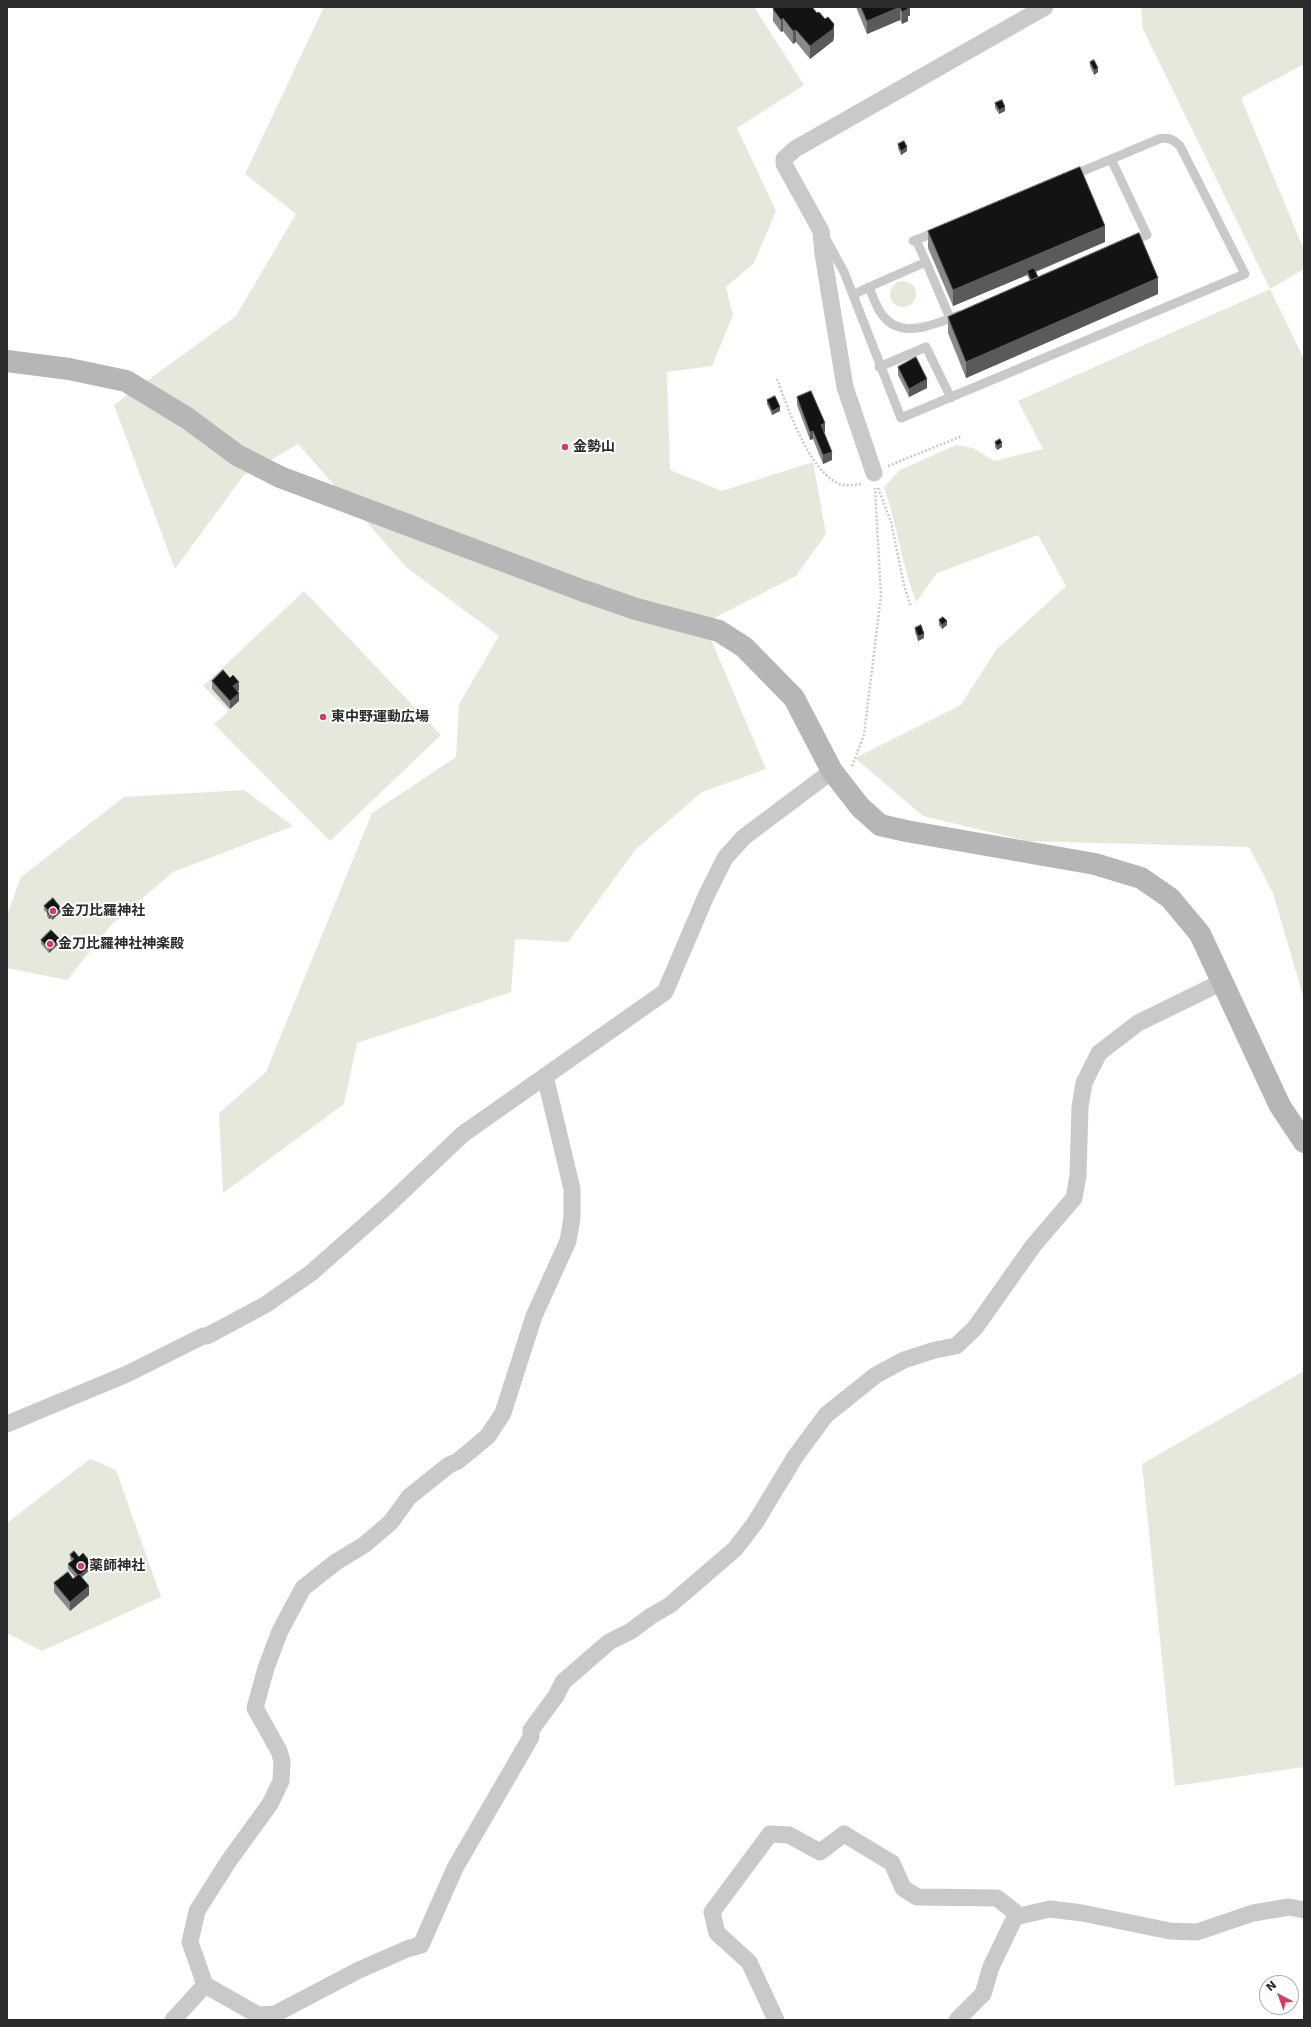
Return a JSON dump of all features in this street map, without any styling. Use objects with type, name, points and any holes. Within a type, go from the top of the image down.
[{"type":"street","points":[[874,477],[845,388],[823,254],[821,231],[784,164],[784,159],[788,153],[1045,7]]},
{"type":"street","points":[[7,361],[69,369],[126,381],[187,418],[237,455],[280,477],[581,590],[636,609],[719,631],[744,647],[794,698],[838,779],[860,807],[880,825],[906,831],[1095,864],[1141,878],[1170,898],[1200,934],[1280,1106],[1304,1142]]},
{"type":"street","points":[[7,1424],[127,1374],[203,1336],[207,1336],[265,1305],[311,1273],[387,1206],[463,1134],[665,992],[706,896],[725,858],[744,836],[838,779]]},
{"type":"street","points":[[545,1076],[572,1189],[572,1218],[568,1241],[534,1316],[503,1413],[488,1436],[458,1461],[449,1465],[409,1496],[391,1522],[364,1545],[336,1562],[303,1588],[280,1631],[266,1668],[255,1708],[279,1751],[282,1761],[281,1781],[270,1804],[228,1862],[197,1911],[190,1942],[205,1985],[258,2015],[276,2014],[359,1970],[407,1949],[421,1945],[455,1868],[531,1736],[531,1730],[556,1696],[563,1682],[609,1642],[631,1631],[651,1616],[670,1605],[734,1549],[755,1523],[795,1457],[826,1416],[876,1375],[904,1360],[935,1350],[956,1346],[975,1328],[1033,1246],[1074,1198],[1078,1176],[1080,1107],[1084,1083],[1099,1053],[1138,1023],[1222,982]]},
{"type":"street","points":[[776,2020],[749,1962],[717,1933],[712,1912],[770,1834],[790,1836],[820,1852],[844,1834],[892,1863],[903,1888],[917,1897],[997,1898],[1020,1916]]},
{"type":"street","points":[[957,2020],[983,1994],[991,1967],[1015,1917],[1050,1909],[1082,1913],[1170,1931],[1197,1932],[1253,1913],[1289,1908],[1304,1910]]},
{"type":"street","points":[[173,2020],[205,1985]]},
{"type":"lane","points":[[821,231],[842,269],[879,367],[901,418],[1245,274],[1180,146],[1175,141],[1164,137],[1158,139],[1061,180]]},
{"type":"lane","points":[[1111,158],[1147,235],[1126,244]]},
{"type":"lane","points":[[945,228],[915,241],[926,262],[950,318]]},
{"type":"lane","points":[[853,295],[926,262]]},
{"type":"lane","points":[[869,287],[878,310],[886,320],[897,326],[912,330],[925,328],[971,310]]},
{"type":"lane","points":[[879,367],[926,347],[951,398]]},
{"type":"path","points":[[777,379],[810,455],[830,478],[840,484],[860,484],[962,436]]},
{"type":"path","points":[[874,477],[891,522],[904,586],[911,607]]},
{"type":"path","points":[[838,779],[864,735],[880,596],[874,477]]},
{"type":"shaded area","points":[[324,7],[754,7],[804,85],[737,128],[776,211],[754,263],[726,287],[733,315],[712,366],[667,372],[670,470],[722,491],[813,462],[826,534],[796,576],[704,623],[766,769],[702,792],[636,849],[568,942],[515,939],[511,992],[357,1043],[344,1104],[223,1193],[219,1113],[266,1072],[372,813],[456,757],[459,704],[499,636],[406,567],[298,444],[243,476],[175,569],[114,405],[236,316],[296,214],[245,174]]},
{"type":"shaded area","points":[[1141,7],[1304,7],[1304,64],[1241,98],[1304,250],[1304,269],[1270,289],[1143,29]]},
{"type":"shaded area","points":[[903,281],[912,285],[916,294],[912,303],[903,307],[894,303],[890,294],[894,285]]},
{"type":"shaded area","points":[[1270,289],[1304,359],[1304,999],[1273,893],[1249,847],[1027,841],[923,816],[855,758],[961,705],[996,650],[1066,586],[1038,535],[937,573],[916,602],[884,487],[900,470],[956,445],[973,448],[994,461],[1043,449],[1018,401]]},
{"type":"shaded area","name":"東中野運動広場","points":[[304,591],[441,735],[330,841],[214,724],[229,711],[203,686]]},
{"type":"shaded area","points":[[244,790],[293,826],[173,872],[111,925],[67,980],[7,968],[7,915],[21,877],[124,797]]},
{"type":"shaded area","points":[[1304,1371],[1304,1767],[1175,1786],[1142,1464]]},
{"type":"shaded area","points":[[90,1459],[116,1470],[161,1597],[42,1651],[7,1633],[7,1523]]},
{"type":"building","points":[[775,7],[812,7],[825,19],[828,17],[834,24],[833,29],[810,46],[796,30],[793,31],[783,18],[781,20],[773,9]]},
{"type":"building","points":[[861,7],[900,7],[867,21]]},
{"type":"building","points":[[900,7],[907,7],[908,9],[902,12]]},
{"type":"building","points":[[1094,60],[1098,68],[1094,70],[1090,62]]},
{"type":"building","points":[[1002,100],[1005,107],[999,110],[995,103]]},
{"type":"building","points":[[904,141],[907,147],[901,151],[898,144]]},
{"type":"building","points":[[1080,167],[1105,226],[953,290],[928,231]]},
{"type":"building","points":[[1139,233],[1158,278],[966,362],[948,317]]},
{"type":"building","points":[[1034,268],[1038,277],[1031,280],[1027,271]]},
{"type":"building","points":[[916,357],[927,379],[909,389],[898,367]]},
{"type":"building","points":[[811,391],[825,423],[821,425],[832,452],[823,455],[813,431],[810,432],[797,397]]},
{"type":"building","points":[[775,396],[780,407],[772,411],[767,400]]},
{"type":"building","points":[[1000,439],[1002,443],[997,446],[995,442]]},
{"type":"building","points":[[943,617],[947,621],[942,625],[939,620]]},
{"type":"building","points":[[921,625],[924,634],[918,636],[915,628]]},
{"type":"building","points":[[223,670],[230,678],[233,675],[239,682],[233,686],[239,693],[230,701],[212,681]]},
{"type":"building","name":"金刀比羅神社","points":[[53,898],[61,908],[52,916],[51,913],[49,915],[47,912],[48,910],[44,906]]},
{"type":"building","name":"金刀比羅神社神楽殿","points":[[51,930],[60,939],[49,949],[41,940]]},
{"type":"building","name":"薬師神社","points":[[74,1551],[79,1557],[83,1553],[92,1564],[80,1575],[78,1575],[68,1564],[74,1559],[70,1555]]},
{"type":"building","points":[[68,1572],[73,1579],[79,1574],[89,1586],[70,1602],[54,1583]]},
{"type":"place","name":"金勢山","points":[[565,447]]},
{"type":"place","name":"東中野運動広場","points":[[323,717]]},
{"type":"place","name":"金刀比羅神社","points":[[53,911]]},
{"type":"place","name":"金刀比羅神社神楽殿","points":[[50,944]]},
{"type":"place","name":"薬師神社","points":[[81,1566]]}]
